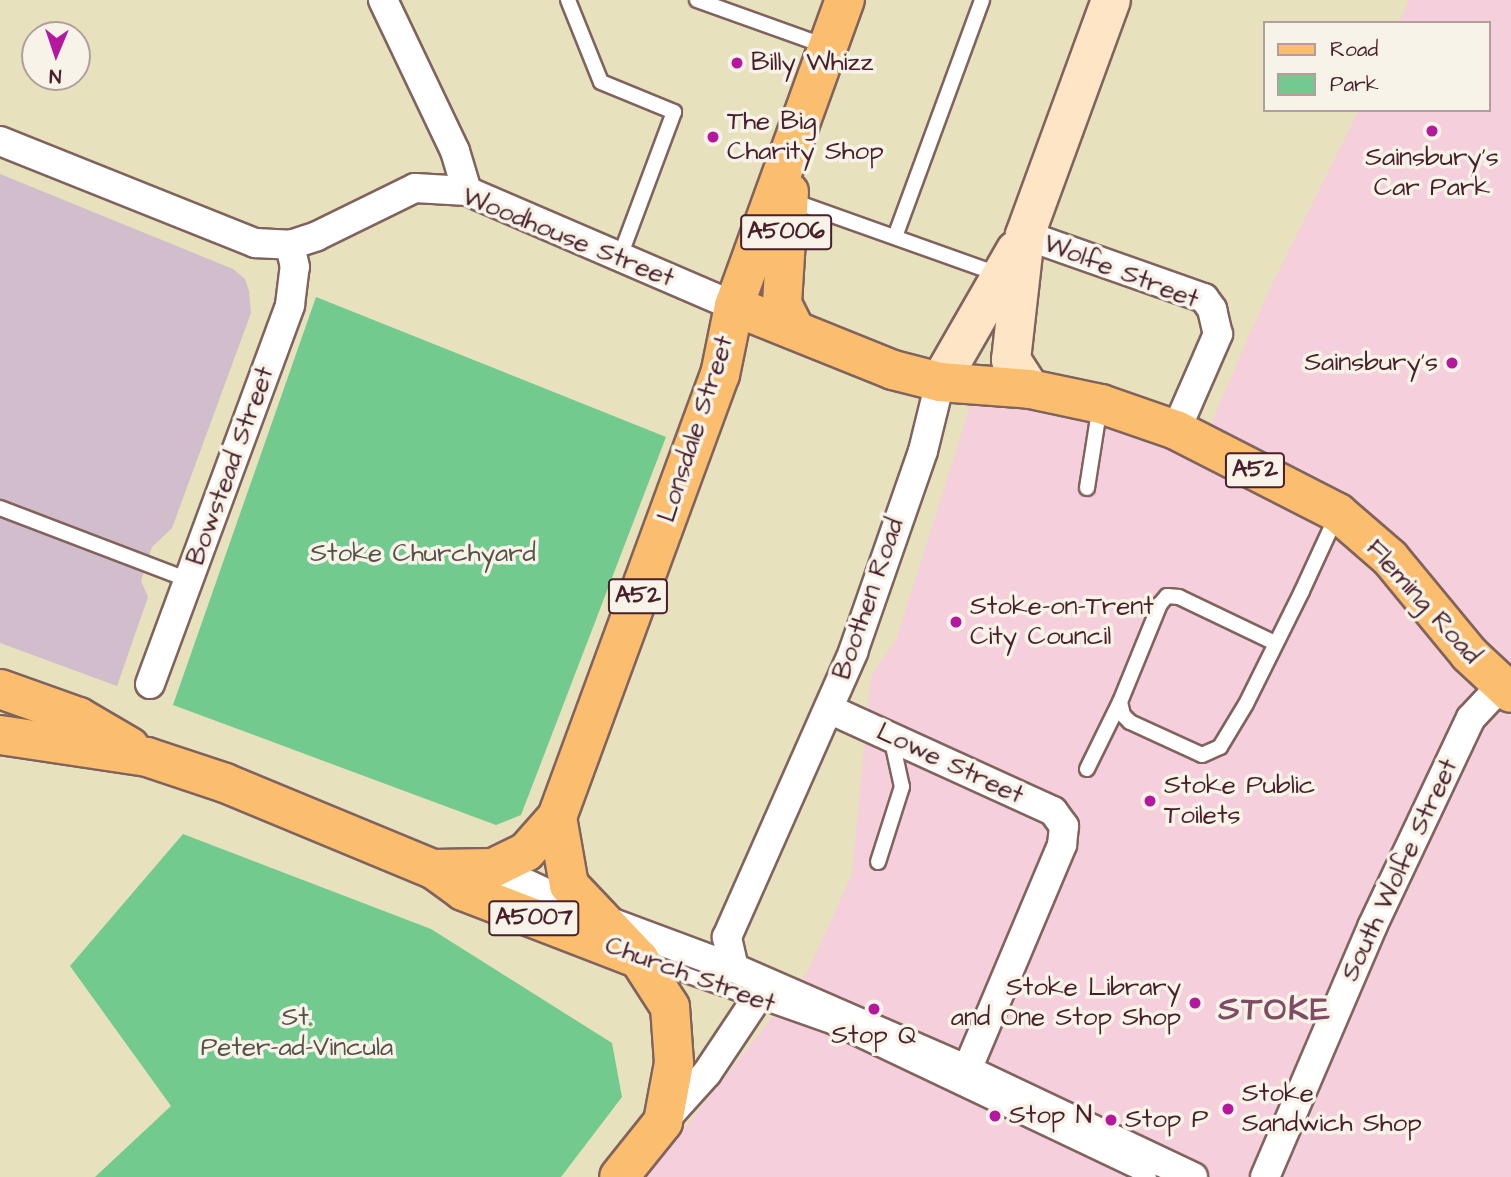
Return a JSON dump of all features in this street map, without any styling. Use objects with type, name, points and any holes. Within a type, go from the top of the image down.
[{"type":"main road","name":"Lonsdale Street","points":[[433,869],[493,868],[526,852],[556,817],[720,374],[734,306],[845,0]]},
{"type":"main road","name":"A5006","points":[[795,330],[782,304],[788,199],[797,132]]},
{"type":"main road","name":"Woodhouse Street","points":[[734,306],[893,369],[940,382]]},
{"type":"main road","name":"A52","points":[[720,374],[759,330],[795,330]]},
{"type":"main road","name":"Fleming Road","points":[[940,382],[1030,390],[1101,404],[1176,430],[1338,513],[1390,558],[1505,690]]},
{"type":"main road","name":"A5007","points":[[0,689],[79,717],[147,757]]},
{"type":"main road","name":"A5007","points":[[0,735],[147,757]]},
{"type":"main road","name":"Church Street","points":[[147,757],[225,783],[433,869],[463,891],[639,959]]},
{"type":"main road","points":[[556,817],[569,885],[639,959],[670,1007],[674,1063],[663,1122],[619,1177]]},
{"type":"street","points":[[383,0],[455,151],[467,191]]},
{"type":"street","name":"Boothen Road","points":[[733,968],[727,937],[829,709],[923,451],[940,382],[1025,235],[1111,0]]},
{"type":"street","name":"Woodhouse Street","points":[[0,141],[255,243],[289,245],[415,188],[467,191],[618,259],[734,306]]},
{"type":"street","name":"Boothen Road","points":[[1025,235],[1011,360],[1030,390]]},
{"type":"street","name":"Wolfe Street","points":[[1025,235],[1203,298],[1212,309],[1218,334],[1176,430]]},
{"type":"street","name":"Bowstead Street","points":[[150,684],[290,305],[295,267],[289,245]]},
{"type":"street","name":"South Wolfe Street","points":[[1265,1177],[1372,927],[1471,718],[1505,690]]},
{"type":"street","name":"Lowe Street","points":[[829,709],[1053,811],[1064,826],[1062,845],[967,1070]]},
{"type":"street","name":"Church Street","points":[[493,868],[601,919],[733,968],[762,991],[967,1070],[1193,1177]]},
{"type":"street","points":[[663,1122],[707,1073],[762,991]]},
{"type":"lane","points":[[568,0],[601,82],[674,112],[618,259]]},
{"type":"lane","points":[[697,0],[828,47]]},
{"type":"lane","points":[[896,234],[982,0]]},
{"type":"lane","points":[[788,199],[896,234],[1001,275]]},
{"type":"lane","points":[[1087,488],[1101,404]]},
{"type":"lane","points":[[0,508],[189,580]]},
{"type":"lane","points":[[1120,702],[1129,722],[1202,755],[1212,753],[1246,704],[1338,513]]},
{"type":"lane","points":[[1087,769],[1120,702],[1160,604],[1167,596],[1179,597],[1275,643]]},
{"type":"lane","points":[[878,862],[902,787],[891,737]]},
{"type":"lane","name":"Church Street","points":[[639,959],[762,991],[1149,1177]]},
{"type":"shaded area","points":[[1409,0],[1511,0],[1511,1177],[646,1177],[807,973],[852,874],[871,676],[897,638],[973,397],[1061,406],[1198,454],[1265,299],[1358,112],[1490,112],[1490,21],[1400,21]]},
{"type":"shaded area","points":[[0,174],[233,269],[245,279],[249,291],[251,313],[172,528],[152,547],[141,581],[148,597],[117,686],[0,643]]},
{"type":"green space","name":"Stoke Churchyard","points":[[316,297],[666,437],[521,815],[496,825],[173,705]]},
{"type":"green space","name":"St. Peter-ad-Vincula","points":[[183,834],[431,929],[612,1043],[622,1097],[561,1177],[95,1177],[171,1106],[70,966]]},
{"type":"place","name":"Billy Whizz","points":[[737,63]]},
{"type":"place","name":"Sainsbury's Car Park","points":[[1432,131]]},
{"type":"place","name":"The Big Charity Shop","points":[[713,137]]},
{"type":"place","name":"Sainsbury's","points":[[1452,363]]},
{"type":"place","name":"Stoke-on-Trent City Council","points":[[956,622]]},
{"type":"place","name":"Stoke Public Toilets","points":[[1150,801]]},
{"type":"place","name":"Stoke Library and One Stop Shop","points":[[1195,1003]]},
{"type":"place","name":"Stop Q","points":[[874,1009]]},
{"type":"place","name":"Stoke Sandwich Shop","points":[[1228,1109]]},
{"type":"place","name":"Stop N","points":[[995,1116]]},
{"type":"place","name":"Stop P","points":[[1111,1120]]},
{"type":"district","name":"STOKE","points":[[1275,1010]]}]
